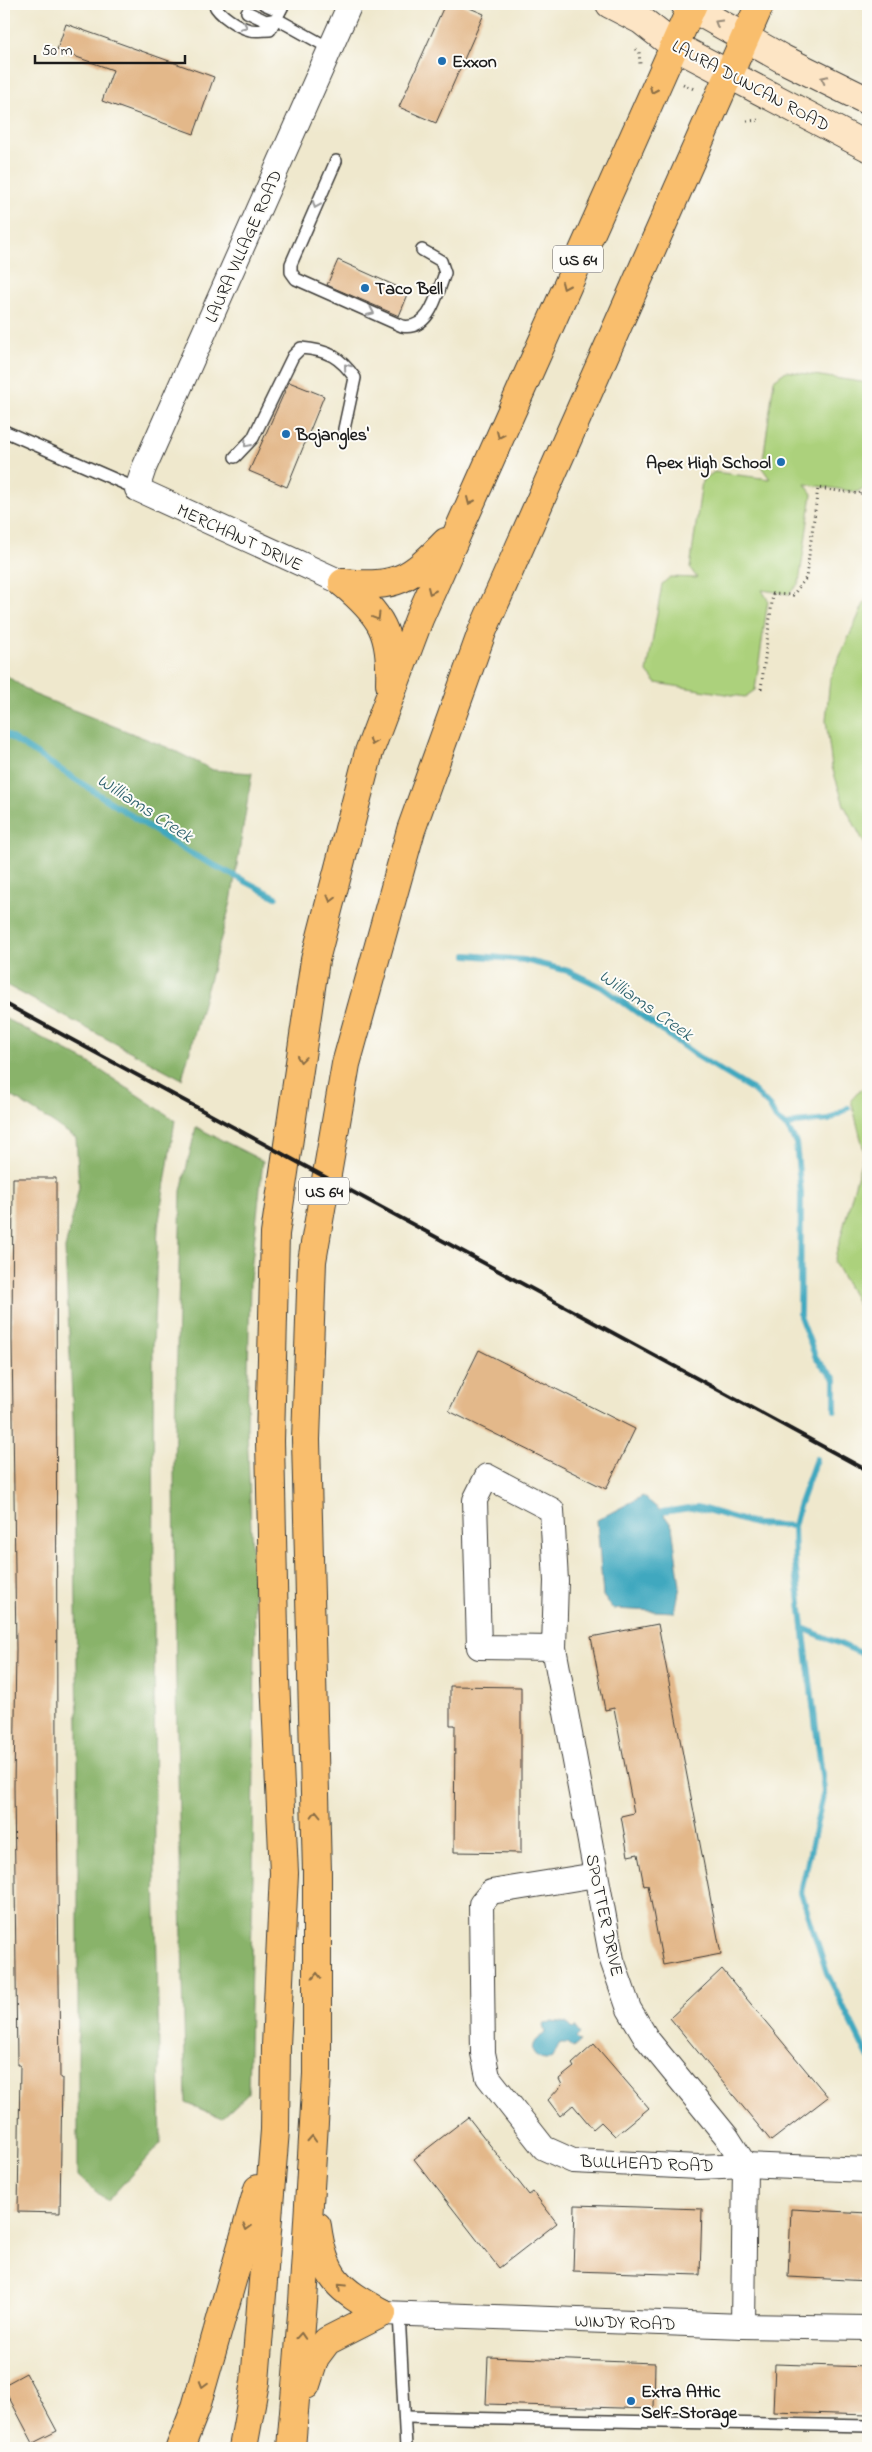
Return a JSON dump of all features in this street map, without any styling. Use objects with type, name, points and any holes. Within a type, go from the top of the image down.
[{"type":"highway","name":"US 64","points":[[291,2448],[317,2074],[317,1872],[307,1420],[312,1261],[346,1064],[411,830],[482,632],[760,4]]},
{"type":"highway","name":"US 64","points":[[243,2448],[255,2382],[275,2130],[276,2046],[284,1873],[275,1679],[270,1441],[276,1234],[315,960],[370,752],[419,619],[689,5]]},
{"type":"highway","points":[[343,583],[381,584],[394,582],[409,576],[421,568],[458,530]]},
{"type":"highway","points":[[343,583],[369,605],[384,630],[390,656],[390,698]]},
{"type":"highway","points":[[180,2448],[196,2407],[275,2130]]},
{"type":"highway","points":[[310,2182],[321,2252],[334,2279],[344,2290],[391,2313]]},
{"type":"highway","points":[[294,2419],[321,2347],[337,2334],[391,2313]]},
{"type":"street","name":"LAURA VILLAGE ROAD","points":[[137,489],[144,468],[350,4]]},
{"type":"street","name":"LAURA DUNCAN ROAD","points":[[610,4],[641,20],[673,45],[729,76],[868,147]]},
{"type":"street","points":[[689,5],[744,39],[868,100]]},
{"type":"street","name":"MERCHANT DRIVE","points":[[137,489],[343,583]]},
{"type":"street","name":"SPOTTER DRIVE","points":[[554,1648],[478,1647],[475,1500],[487,1476],[552,1510],[556,1581],[554,1648],[612,1960],[628,2009],[647,2039],[727,2137],[745,2165]]},
{"type":"street","name":"BULLHEAD ROAD","points":[[596,1875],[491,1892],[481,1904],[483,2053],[488,2077],[544,2148],[573,2161],[698,2167],[745,2165],[868,2170]]},
{"type":"street","points":[[743,2326],[745,2165]]},
{"type":"street","name":"WINDY ROAD","points":[[391,2313],[743,2326],[868,2328]]},
{"type":"lane","points":[[214,4],[216,9],[226,17],[250,30],[270,30],[280,11]]},
{"type":"lane","points":[[264,4],[280,11],[330,49]]},
{"type":"lane","points":[[247,12],[266,21],[280,11]]},
{"type":"lane","points":[[336,161],[291,264],[291,272],[296,279],[402,326],[411,327],[419,324],[430,313],[445,273],[441,261],[422,250]]},
{"type":"lane","points":[[236,458],[252,438],[293,356],[301,348],[317,350],[343,361],[356,378],[344,429]]},
{"type":"lane","points":[[4,430],[137,489]]},
{"type":"lane","points":[[391,2313],[405,2417],[406,2448]]},
{"type":"lane","points":[[405,2417],[868,2426]]},
{"type":"path","points":[[632,45],[639,51],[640,64]]},
{"type":"path","points":[[677,81],[696,90]]},
{"type":"path","points":[[762,689],[774,594],[793,595],[806,578],[818,488],[860,494],[868,488]]},
{"type":"green space","points":[[786,371],[868,383],[868,485],[857,492],[805,484],[812,494],[799,583],[789,594],[762,590],[768,600],[755,690],[745,697],[656,683],[647,672],[662,584],[670,577],[697,578],[690,568],[702,481],[714,472],[770,479],[762,468],[774,380]]},
{"type":"green space","points":[[868,595],[868,850],[844,805],[832,767],[826,720],[830,678]]},
{"type":"green space","points":[[4,674],[33,694],[169,748],[213,770],[252,773],[231,902],[182,1079],[4,984]]},
{"type":"green space","points":[[4,1018],[88,1062],[175,1120],[158,1227],[153,1347],[155,1871],[161,2143],[107,2201],[78,2176],[78,1728],[73,1418],[65,1249],[79,1187],[76,1138],[4,1091]]},
{"type":"green space","points":[[868,1082],[868,1322],[834,1262],[864,1151],[851,1100]]},
{"type":"green space","points":[[196,1127],[263,1161],[250,1280],[247,1427],[255,1629],[253,1875],[248,2094],[222,2118],[186,2103],[176,1692],[174,1467],[181,1191]]},
{"type":"water","points":[[643,1496],[662,1512],[672,1526],[680,1586],[675,1612],[613,1609],[603,1596],[597,1520]]},
{"type":"water","points":[[552,2021],[567,2023],[573,2029],[575,2027],[580,2034],[576,2038],[580,2042],[573,2048],[567,2043],[560,2043],[553,2058],[540,2058],[532,2050],[533,2046],[536,2040],[545,2033],[543,2025]]},
{"type":"building","name":"Exxon","points":[[445,4],[460,4],[484,14],[436,123],[399,107]]},
{"type":"building","points":[[66,24],[214,77],[194,134],[102,101],[113,70],[57,50]]},
{"type":"building","name":"Taco Bell","points":[[338,260],[409,292],[399,316],[327,285]]},
{"type":"building","name":"Bojangles'","points":[[289,382],[324,396],[287,487],[249,471]]},
{"type":"building","points":[[13,1178],[56,1178],[57,1785],[60,2078],[62,2078],[60,2213],[18,2212],[20,2065],[17,2065],[14,1786],[16,1650],[12,1338]]},
{"type":"building","points":[[479,1350],[635,1429],[606,1489],[449,1411]]},
{"type":"building","points":[[658,1624],[721,1954],[663,1965],[648,1885],[644,1886],[638,1854],[628,1856],[621,1816],[634,1813],[614,1708],[605,1710],[591,1637]]},
{"type":"building","points":[[450,1686],[521,1687],[521,1853],[454,1852],[455,1725],[450,1725]]},
{"type":"building","points":[[722,1969],[828,2097],[771,2141],[670,2018]]},
{"type":"building","points":[[594,2044],[649,2108],[615,2136],[601,2122],[593,2129],[573,2105],[560,2116],[548,2100],[562,2085],[559,2079],[574,2067],[572,2064]]},
{"type":"building","points":[[468,2117],[529,2195],[533,2192],[557,2223],[499,2268],[414,2159]]},
{"type":"building","points":[[575,2205],[702,2209],[700,2275],[573,2271]]},
{"type":"building","points":[[791,2209],[868,2213],[868,2281],[788,2277]]},
{"type":"building","points":[[488,2357],[655,2363],[654,2409],[486,2404]]},
{"type":"building","points":[[775,2364],[868,2367],[868,2415],[773,2412]]},
{"type":"building","points":[[26,2373],[57,2431],[33,2443],[4,2388],[4,2385]]},
{"type":"waterway","name":"Williams Creek","points":[[4,733],[186,851],[276,897]]},
{"type":"waterway","name":"Williams Creek","points":[[467,955],[524,960],[568,971],[602,987],[697,1056],[753,1090],[770,1107],[777,1120],[787,1127],[796,1143],[801,1194],[800,1316],[816,1358],[835,1379],[835,1410]]},
{"type":"waterway","name":"Williams Creek","points":[[787,1127],[794,1123],[829,1120],[848,1108]]},
{"type":"waterway","points":[[816,1459],[794,1526],[795,1563],[824,1791],[801,1892],[827,1973],[868,2057]]},
{"type":"waterway","points":[[662,1512],[697,1507],[755,1524],[794,1526]]},
{"type":"waterway","points":[[803,1628],[868,1656]]},
{"type":"railway","points":[[4,1003],[868,1471]]},
{"type":"place","name":"Exxon","points":[[442,61]]},
{"type":"place","name":"Taco Bell","points":[[365,288]]},
{"type":"place","name":"Bojangles'","points":[[286,434]]},
{"type":"place","name":"Apex High School","points":[[781,462]]},
{"type":"place","name":"Extra Attic Self-Storage","points":[[631,2401]]}]
